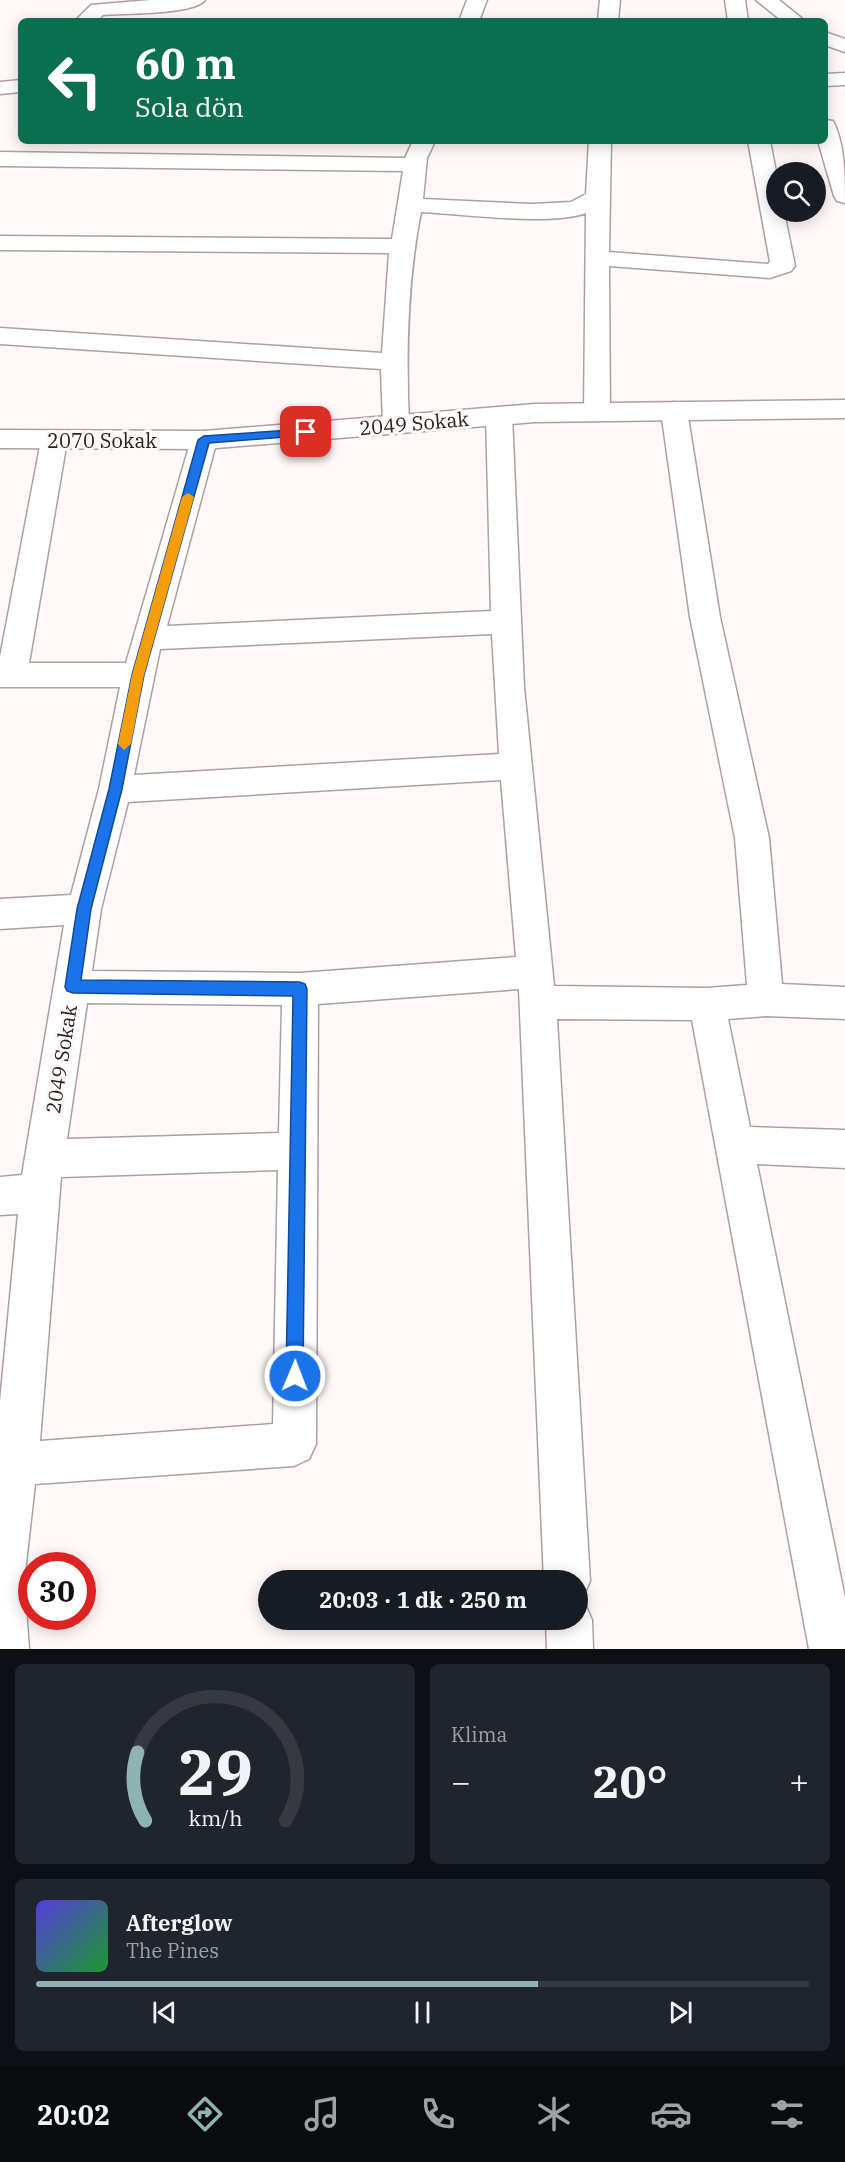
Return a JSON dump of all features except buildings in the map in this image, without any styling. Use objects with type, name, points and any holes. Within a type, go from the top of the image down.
[{"type":"street","points":[[88,18],[98,9],[183,4],[195,0]]},
{"type":"street","points":[[467,0],[477,0],[470,18]]},
{"type":"street","points":[[609,18],[610,0]]},
{"type":"street","points":[[735,0],[738,18]]},
{"type":"street","points":[[766,0],[790,18]]},
{"type":"street","points":[[828,39],[845,46]]},
{"type":"street","points":[[828,80],[845,80]]},
{"type":"street","points":[[0,88],[18,86]]},
{"type":"street","points":[[828,136],[845,196]]},
{"type":"street","points":[[396,425],[394,362],[403,246],[416,165],[422,144]]},
{"type":"street","points":[[597,412],[597,197],[600,144]]},
{"type":"street","points":[[597,258],[770,271],[783,266],[760,144]]},
{"type":"street","points":[[0,159],[416,165]]},
{"type":"street","points":[[411,205],[576,209],[597,197]]},
{"type":"street","points":[[0,243],[403,246]]},
{"type":"street","points":[[0,336],[394,362]]},
{"type":"street","name":"2049 Sokak","points":[[6,1649],[1,1581],[16,1464],[42,1176],[84,909],[115,789],[138,675],[204,440],[499,416],[597,412],[845,409]]},
{"type":"street","points":[[674,411],[705,617],[752,838],[765,1000]]},
{"type":"street","points":[[499,416],[509,687],[536,987],[566,1570]]},
{"type":"street","name":"2070 Sokak","points":[[0,439],[204,440]]},
{"type":"street","points":[[54,441],[6,674],[138,675]]},
{"type":"street","points":[[148,638],[507,622]]},
{"type":"street","points":[[115,789],[516,766]]},
{"type":"street","points":[[0,914],[84,909]]},
{"type":"street","points":[[73,987],[300,989],[536,987],[707,1004],[765,1000],[845,1003]]},
{"type":"street","points":[[16,1464],[294,1444],[300,989]]},
{"type":"street","points":[[707,1004],[832,1649]]},
{"type":"street","points":[[733,1145],[845,1149]]},
{"type":"street","points":[[0,1196],[42,1176],[298,1151]]},
{"type":"street","points":[[569,1630],[570,1649]]},
{"type":"slow traffic","points":[[124,744],[138,675],[188,497]]},
{"type":"route","points":[[295,1376],[300,989],[73,987],[84,909],[115,789],[138,675],[204,440],[306,432]]}]
